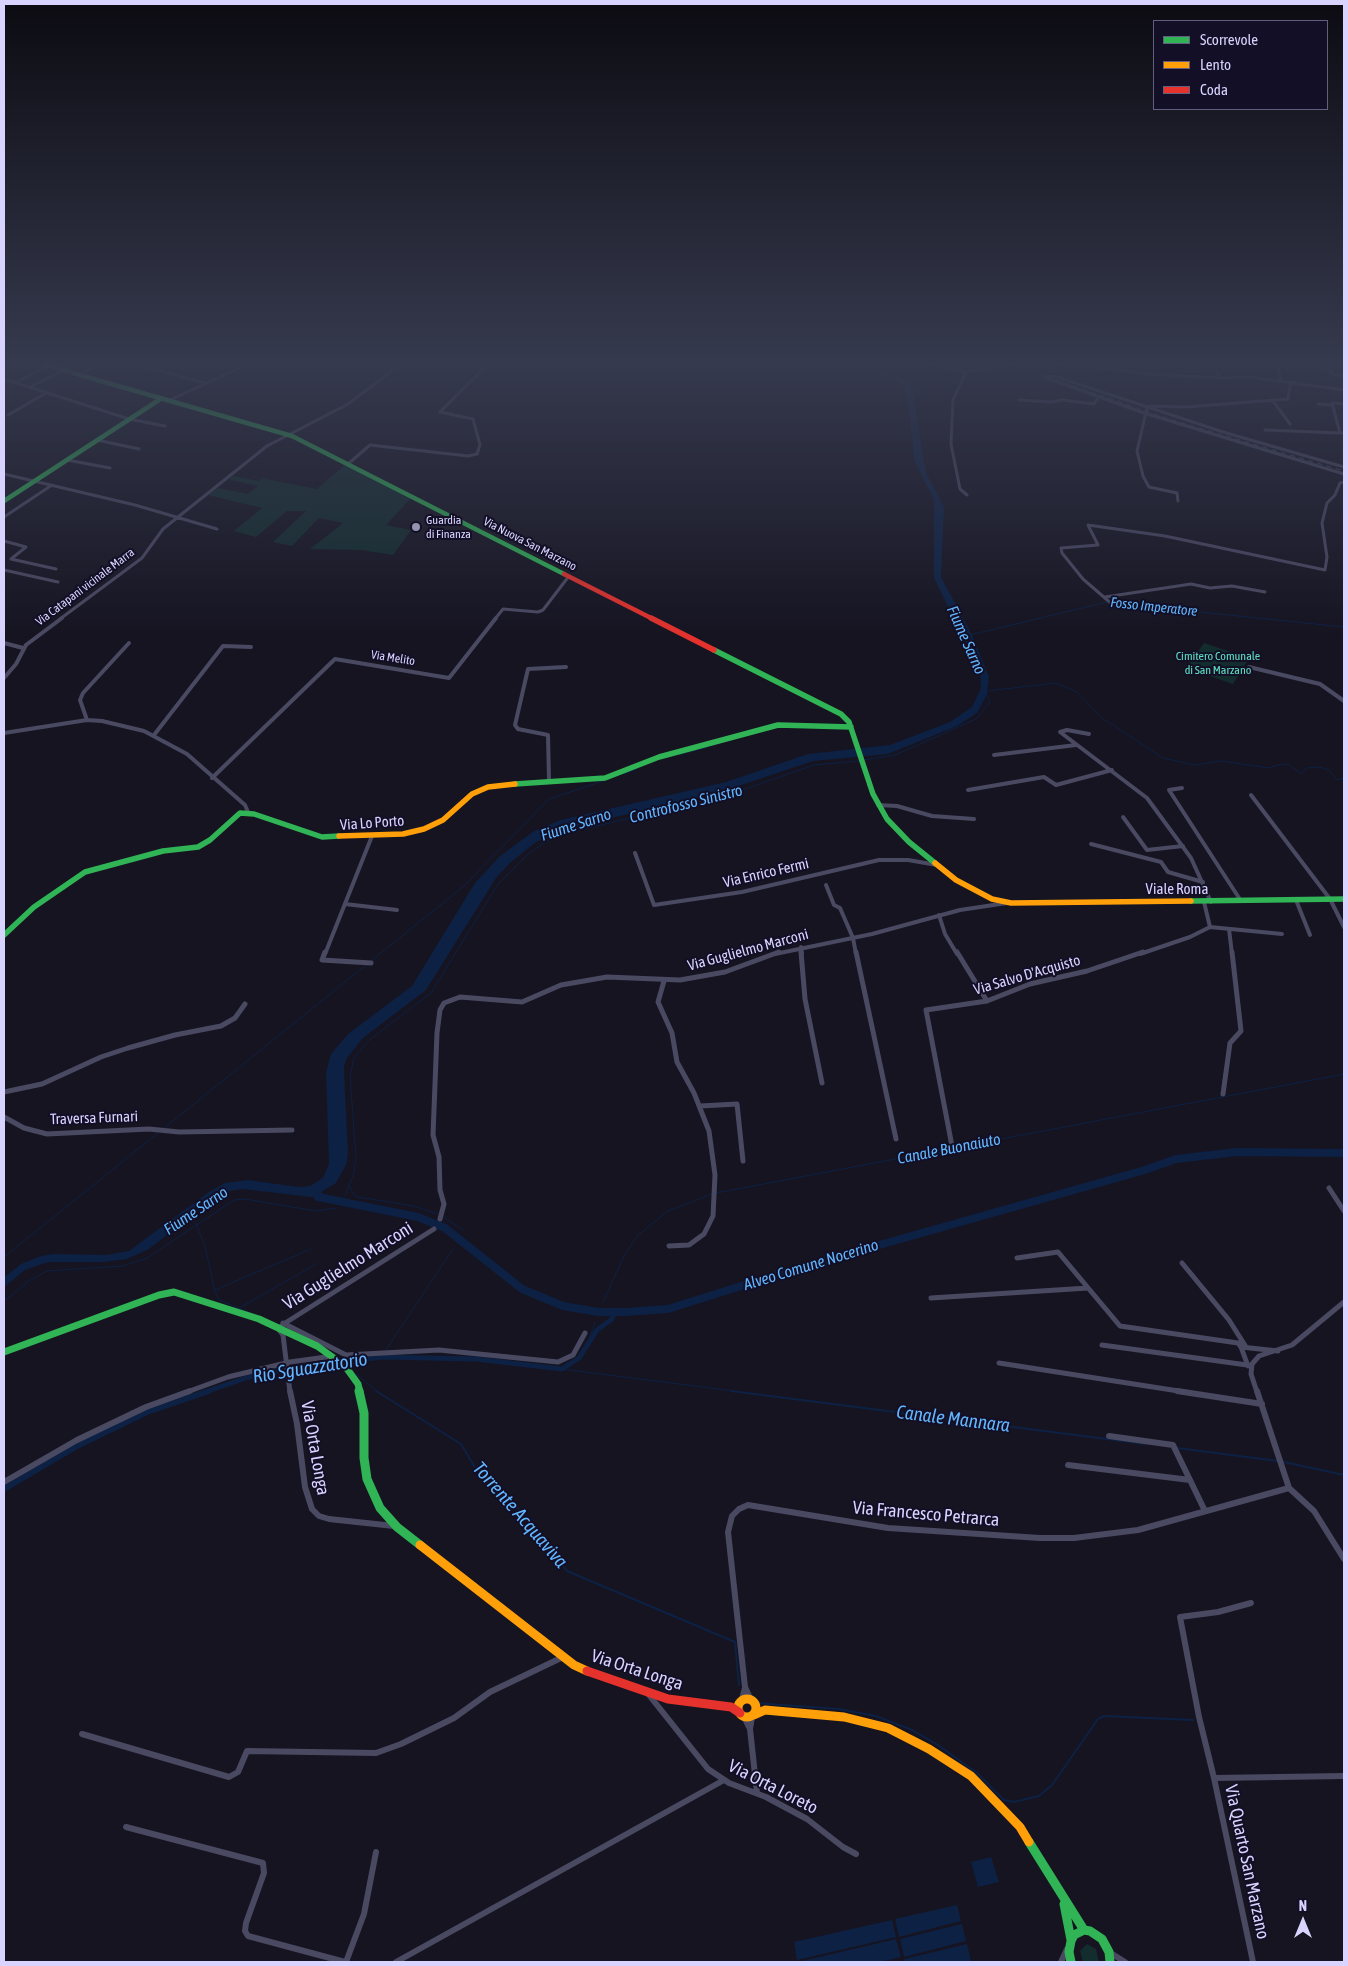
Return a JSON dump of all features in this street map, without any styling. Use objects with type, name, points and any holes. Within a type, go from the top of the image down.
[{"type":"street","points":[[4,501],[73,456]]},
{"type":"street","name":"Via Catapani vicinale Marra","points":[[23,648],[142,558],[164,529],[176,518],[255,456]]},
{"type":"street","name":"Via Nuova San Marzano","points":[[330,456],[840,714],[847,719],[851,727]]},
{"type":"street","points":[[345,463],[355,456]]},
{"type":"street","points":[[953,456],[960,489],[967,495]]},
{"type":"street","points":[[1138,456],[1143,476],[1149,487],[1177,493],[1178,501]]},
{"type":"street","points":[[1284,456],[1344,474]]},
{"type":"street","points":[[1306,456],[1344,467]]},
{"type":"street","points":[[67,460],[110,468]]},
{"type":"street","points":[[4,474],[36,480],[217,529]]},
{"type":"street","points":[[1112,603],[1083,579],[1062,553],[1062,548],[1098,545],[1088,525],[1165,536],[1325,570],[1327,557],[1322,523],[1327,503],[1335,495],[1340,483],[1344,482]]},
{"type":"street","points":[[4,517],[52,485]]},
{"type":"street","points":[[4,541],[26,547],[11,559],[56,569]]},
{"type":"street","points":[[4,570],[58,582]]},
{"type":"street","name":"Via Melito","points":[[212,778],[335,659],[449,678],[503,609],[538,612],[544,610],[569,576]]},
{"type":"street","points":[[1105,597],[1191,584],[1210,588],[1232,586],[1265,592]]},
{"type":"street","points":[[87,720],[80,700],[83,693],[130,642]]},
{"type":"street","points":[[4,643],[23,648],[16,664],[4,678]]},
{"type":"street","points":[[154,735],[223,646],[251,647]]},
{"type":"street","points":[[549,780],[550,747],[548,735],[518,729],[516,725],[528,669],[566,667]]},
{"type":"street","points":[[1249,667],[1302,678],[1320,684],[1337,694],[1344,701]]},
{"type":"street","points":[[4,733],[87,720],[102,721],[154,735],[178,748],[245,805],[248,812],[236,815],[210,840],[198,847],[162,851],[85,872],[34,907],[4,935]]},
{"type":"street","name":"Via Lo Porto","points":[[248,812],[322,838],[413,832],[436,824],[451,814],[472,794],[483,788],[549,780],[604,778],[659,757],[778,725],[851,727]]},
{"type":"street","name":"Viale Roma","points":[[851,727],[862,764],[878,804],[887,820],[898,832],[965,887],[992,899],[1010,903],[1242,902],[1344,899]]},
{"type":"street","points":[[1089,734],[1067,730],[1060,732],[1147,798],[1183,846],[1203,882],[1208,902],[1210,927],[1282,934]]},
{"type":"street","points":[[994,755],[1076,745]]},
{"type":"street","points":[[968,790],[1044,777],[1056,785],[1112,770]]},
{"type":"street","points":[[1182,788],[1169,790],[1242,902]]},
{"type":"street","points":[[1251,795],[1330,899],[1344,927]]},
{"type":"street","points":[[878,804],[897,806],[932,816],[974,819]]},
{"type":"street","points":[[1123,817],[1147,850],[1183,846]]},
{"type":"street","points":[[369,963],[322,960],[372,836]]},
{"type":"street","points":[[1091,844],[1161,862],[1165,865],[1168,872],[1203,882]]},
{"type":"street","name":"Via Enrico Fermi","points":[[635,852],[654,905],[742,892],[879,860],[908,860],[939,865]]},
{"type":"street","points":[[826,885],[834,905],[840,908],[853,938],[896,1139]]},
{"type":"street","points":[[1296,900],[1310,935]]},
{"type":"street","name":"Via Guglielmo Marconi","points":[[440,1219],[444,1204],[440,1190],[439,1158],[433,1135],[437,1033],[440,1010],[444,1003],[460,997],[522,1002],[561,985],[608,977],[664,981],[725,972],[746,966],[766,956],[801,947],[853,938],[939,915],[1010,903]]},
{"type":"street","points":[[345,904],[397,910]]},
{"type":"street","points":[[939,915],[945,934],[986,1001]]},
{"type":"street","name":"Via Salvo D'Acquisto","points":[[952,1146],[926,1010],[986,1001],[1009,994],[1030,984],[1088,971],[1190,937],[1210,927]]},
{"type":"street","points":[[1223,1094],[1230,1043],[1241,1031],[1229,929]]},
{"type":"street","points":[[801,947],[805,999],[822,1083]]},
{"type":"street","points":[[664,981],[658,1002],[672,1033],[677,1062],[700,1106],[709,1131],[712,1148],[714,1194],[713,1216],[704,1234],[696,1242],[669,1246]]},
{"type":"street","points":[[4,1092],[42,1084],[101,1057],[128,1048],[174,1035],[221,1026],[235,1018],[245,1004]]},
{"type":"street","points":[[700,1106],[737,1104],[741,1126],[739,1132],[743,1161]]},
{"type":"street","name":"Traversa Furnari","points":[[4,1118],[24,1128],[47,1134],[161,1130],[292,1130]]},
{"type":"street","points":[[1329,1188],[1344,1211]]},
{"type":"street","name":"Via Guglielmo Marconi","points":[[278,1329],[284,1323],[434,1229]]},
{"type":"street","points":[[1017,1258],[1058,1252],[1120,1326],[1238,1343],[1243,1347],[1278,1351]]},
{"type":"street","points":[[1182,1263],[1230,1320],[1243,1347],[1247,1365],[1283,1465],[1289,1488],[1314,1511],[1344,1559]]},
{"type":"street","points":[[931,1298],[1088,1288]]},
{"type":"street","points":[[4,1352],[167,1293],[189,1295],[259,1319],[334,1356],[354,1378],[361,1394],[364,1413],[365,1468],[370,1489],[380,1508],[397,1527]]},
{"type":"street","points":[[1251,1374],[1250,1368],[1254,1359],[1292,1344],[1344,1302]]},
{"type":"street","points":[[284,1323],[346,1355],[439,1350],[558,1362],[573,1354],[585,1333]]},
{"type":"street","name":"Via Orta Longa","points":[[278,1329],[282,1335],[286,1372],[297,1424],[305,1487],[312,1509],[320,1516],[329,1519],[397,1527],[564,1657],[588,1672],[668,1699],[731,1707],[742,1715]]},
{"type":"street","points":[[1102,1345],[1247,1365]]},
{"type":"street","points":[[4,1482],[77,1440],[146,1407],[228,1377],[326,1357]]},
{"type":"street","points":[[999,1363],[1262,1404]]},
{"type":"street","points":[[1109,1436],[1174,1448],[1205,1511]]},
{"type":"street","points":[[1068,1465],[1190,1480]]},
{"type":"street","name":"Via Francesco Petrarca","points":[[752,1701],[745,1687],[728,1532],[732,1516],[739,1509],[748,1505],[868,1526],[1057,1538],[1120,1534],[1289,1488]]},
{"type":"street","points":[[376,1524],[381,1518],[380,1508]]},
{"type":"street","points":[[1214,1778],[1199,1717],[1180,1617],[1218,1612],[1251,1603]]},
{"type":"street","points":[[82,1734],[229,1776],[238,1772],[247,1751],[334,1754],[376,1753],[454,1718],[490,1692],[564,1657]]},
{"type":"street","name":"Via Francesco Petrarca","points":[[741,1701],[745,1687]]},
{"type":"street","name":"Via Orta Loreto","points":[[646,1692],[708,1769],[724,1780],[756,1793],[808,1819],[843,1847],[856,1854]]},
{"type":"street","points":[[741,1701],[742,1715],[750,1729]]},
{"type":"street","name":"Via Orta Longa","points":[[731,1707],[741,1701],[752,1701]]},
{"type":"street","points":[[752,1701],[765,1710],[844,1717],[888,1728],[936,1754],[971,1776],[1020,1827],[1056,1883],[1063,1900],[1084,1930]]},
{"type":"street","points":[[752,1701],[753,1716],[750,1729],[756,1793]]},
{"type":"street","points":[[742,1715],[753,1716],[765,1710]]},
{"type":"street","points":[[1333,1776],[1344,1781]]},
{"type":"street","name":"Via Quarto San Marzano","points":[[1253,1962],[1214,1778],[1344,1776]]},
{"type":"street","points":[[396,1962],[724,1780]]},
{"type":"street","points":[[126,1827],[263,1864],[264,1873],[246,1923],[245,1931],[248,1936],[346,1962],[364,1914],[376,1852]]},
{"type":"street","points":[[1063,1900],[1071,1962]]},
{"type":"street","points":[[1061,1962],[1074,1935],[1084,1930],[1090,1931],[1102,1939],[1109,1952],[1110,1962]]},
{"type":"street","points":[[1109,1952],[1125,1962]]},
{"type":"green space","points":[[346,464],[411,498],[386,525],[411,530],[393,555],[362,550],[310,549],[343,523],[319,518],[292,546],[273,542],[306,511],[287,511],[256,537],[234,531],[262,508],[208,495],[218,488],[248,494],[258,486],[228,479],[233,476],[259,481],[262,478],[317,489]]},
{"type":"green space","name":"Cimitero Comunale di San Marzano","points":[[1204,643],[1249,658],[1233,684],[1186,668]]},
{"type":"green space","points":[[1087,1944],[1096,1949],[1099,1962],[1083,1962],[1080,1951]]},
{"type":"water","name":"Fiume Sarno","points":[[914,456],[923,456],[927,475],[944,507],[941,577],[972,635],[989,677],[987,695],[977,713],[957,726],[888,754],[813,761],[715,794],[576,826],[536,842],[510,863],[496,878],[426,990],[363,1038],[347,1058],[344,1066],[348,1153],[346,1165],[336,1183],[321,1192],[328,1199],[243,1189],[229,1191],[209,1202],[149,1249],[127,1259],[104,1262],[48,1262],[25,1270],[4,1287],[4,1277],[21,1264],[41,1256],[54,1254],[106,1255],[129,1251],[209,1192],[225,1183],[248,1180],[298,1187],[310,1186],[323,1178],[329,1164],[326,1073],[331,1054],[348,1034],[412,986],[475,883],[500,856],[534,831],[561,820],[726,782],[808,754],[890,745],[950,722],[972,707],[981,688],[980,672],[934,578],[934,500]]},
{"type":"water","points":[[991,1857],[999,1882],[978,1887],[971,1862]]},
{"type":"water","points":[[957,1905],[961,1921],[899,1937],[895,1919]]},
{"type":"water","points":[[892,1920],[896,1937],[797,1960],[794,1942]]},
{"type":"water","points":[[962,1924],[966,1941],[904,1957],[900,1939]]},
{"type":"water","points":[[896,1939],[901,1957],[880,1962],[798,1962]]},
{"type":"water","points":[[967,1944],[971,1961],[905,1962],[904,1959]]},
{"type":"waterway","name":"Fosso Imperatore","points":[[970,635],[1107,602]]},
{"type":"waterway","name":"Fosso Imperatore","points":[[1114,603],[1344,627]]},
{"type":"waterway","points":[[987,691],[1056,683],[1077,692],[1102,718],[1163,758],[1194,765],[1221,761],[1269,768],[1281,764],[1289,765],[1302,774],[1306,768],[1319,767],[1329,770],[1337,780],[1344,778]]},
{"type":"waterway","name":"Controfosso Sinistro","points":[[863,760],[895,755],[976,719],[990,702],[986,693]]},
{"type":"waterway","points":[[678,755],[708,747]]},
{"type":"waterway","name":"Controfosso Sinistro","points":[[345,1196],[354,1173],[356,1157],[350,1076],[354,1058],[368,1041],[431,993],[498,884],[527,855],[548,840],[563,834],[728,795],[814,765],[859,761]]},
{"type":"waterway","points":[[624,774],[637,769]]},
{"type":"waterway","points":[[371,961],[464,886],[549,799],[606,780]]},
{"type":"waterway","points":[[163,1129],[366,965]]},
{"type":"waterway","name":"Canale Buonaiuto","points":[[716,1193],[1344,1074]]},
{"type":"waterway","points":[[4,1257],[158,1133]]},
{"type":"waterway","name":"Alveo Comune Nocerino","points":[[318,1197],[418,1217],[445,1228],[522,1289],[563,1306],[598,1312],[625,1312],[668,1309],[805,1266],[1145,1170],[1176,1159],[1237,1152],[1344,1153]]},
{"type":"waterway","points":[[350,1187],[354,1195],[358,1197],[413,1206],[438,1214]]},
{"type":"waterway","name":"Canale Buonaiuto","points":[[603,1302],[624,1256],[637,1236],[668,1211],[712,1194]]},
{"type":"waterway","name":"Controfosso Sinistro","points":[[197,1225],[234,1200],[245,1199],[316,1211],[337,1208]]},
{"type":"waterway","points":[[444,1217],[464,1231]]},
{"type":"waterway","name":"Controfosso Sinistro","points":[[4,1301],[29,1281],[47,1271],[123,1266],[147,1258],[197,1225]]},
{"type":"waterway","points":[[197,1225],[206,1250],[215,1292],[219,1300],[270,1321]]},
{"type":"waterway","points":[[215,1290],[311,1249]]},
{"type":"waterway","points":[[386,1350],[453,1249]]},
{"type":"waterway","points":[[239,1308],[318,1263]]},
{"type":"waterway","name":"Rio Sguazzatorio","points":[[205,1392],[249,1377],[296,1367],[382,1357],[476,1359],[562,1369],[579,1358],[597,1330],[612,1319],[614,1312]]},
{"type":"waterway","name":"Canale Buonaiuto","points":[[586,1349],[595,1322]]},
{"type":"waterway","name":"Canale Mannara","points":[[562,1369],[741,1392]]},
{"type":"waterway","name":"Torrente Acquaviva","points":[[353,1372],[378,1392]]},
{"type":"waterway","name":"Rio Sguazzatorio","points":[[4,1489],[77,1446],[147,1412],[209,1391]]},
{"type":"waterway","name":"Torrente Acquaviva","points":[[376,1391],[461,1444],[476,1469],[509,1497],[567,1571],[735,1642],[739,1685]]},
{"type":"waterway","name":"Canale Mannara","points":[[731,1391],[1146,1444]]},
{"type":"waterway","name":"Canale Mannara","points":[[1177,1448],[1278,1461]]},
{"type":"waterway","name":"Canale Mannara","points":[[1284,1462],[1344,1475]]},
{"type":"waterway","name":"Torrente Acquaviva","points":[[756,1703],[838,1709],[876,1716],[912,1730],[938,1745],[977,1773],[1004,1800],[1014,1802],[1039,1796],[1052,1785],[1098,1719],[1104,1716],[1193,1720]]},
{"type":"railway","points":[[1293,456],[1344,471]]},
{"type":"traffic: fast","points":[[4,501],[73,456]]},
{"type":"traffic: fast","points":[[331,456],[564,574]]},
{"type":"traffic: fast","points":[[714,650],[841,714],[849,722],[873,794],[887,819],[909,842],[935,863]]},
{"type":"traffic: fast","points":[[515,784],[605,778],[659,757],[778,725],[851,727]]},
{"type":"traffic: fast","points":[[4,935],[34,907],[85,872],[163,851],[198,847],[210,840],[240,813],[254,814],[322,837],[339,836]]},
{"type":"traffic: fast","points":[[1191,901],[1344,899]]},
{"type":"traffic: fast","points":[[4,1352],[159,1295],[174,1292],[259,1319],[317,1346],[345,1366],[358,1384],[364,1413],[364,1458],[367,1479],[380,1508],[397,1527],[420,1545]]},
{"type":"traffic: fast","points":[[1029,1842],[1084,1930]]},
{"type":"traffic: fast","points":[[1064,1904],[1071,1940]]},
{"type":"traffic: fast","points":[[1071,1962],[1069,1952],[1071,1941],[1074,1935],[1084,1930],[1090,1931],[1102,1939],[1109,1952],[1110,1962]]},
{"type":"traffic: slow","points":[[339,836],[403,834],[424,829],[443,820],[472,794],[488,787],[515,784]]},
{"type":"traffic: slow","points":[[935,863],[956,880],[992,899],[1011,903],[1191,901]]},
{"type":"traffic: slow","points":[[420,1545],[574,1665],[587,1671]]},
{"type":"traffic: slow","points":[[743,1699],[751,1699],[756,1704],[756,1708],[754,1715],[743,1717],[738,1712],[738,1704],[743,1699]]},
{"type":"traffic: slow","points":[[754,1715],[765,1710],[844,1717],[888,1728],[929,1749],[971,1776],[1020,1827],[1029,1842]]},
{"type":"traffic: jam","points":[[564,574],[714,650]]},
{"type":"traffic: jam","points":[[587,1671],[668,1699],[731,1707],[740,1713]]},
{"type":"place","name":"Guardia di Finanza","points":[[416,527]]}]
